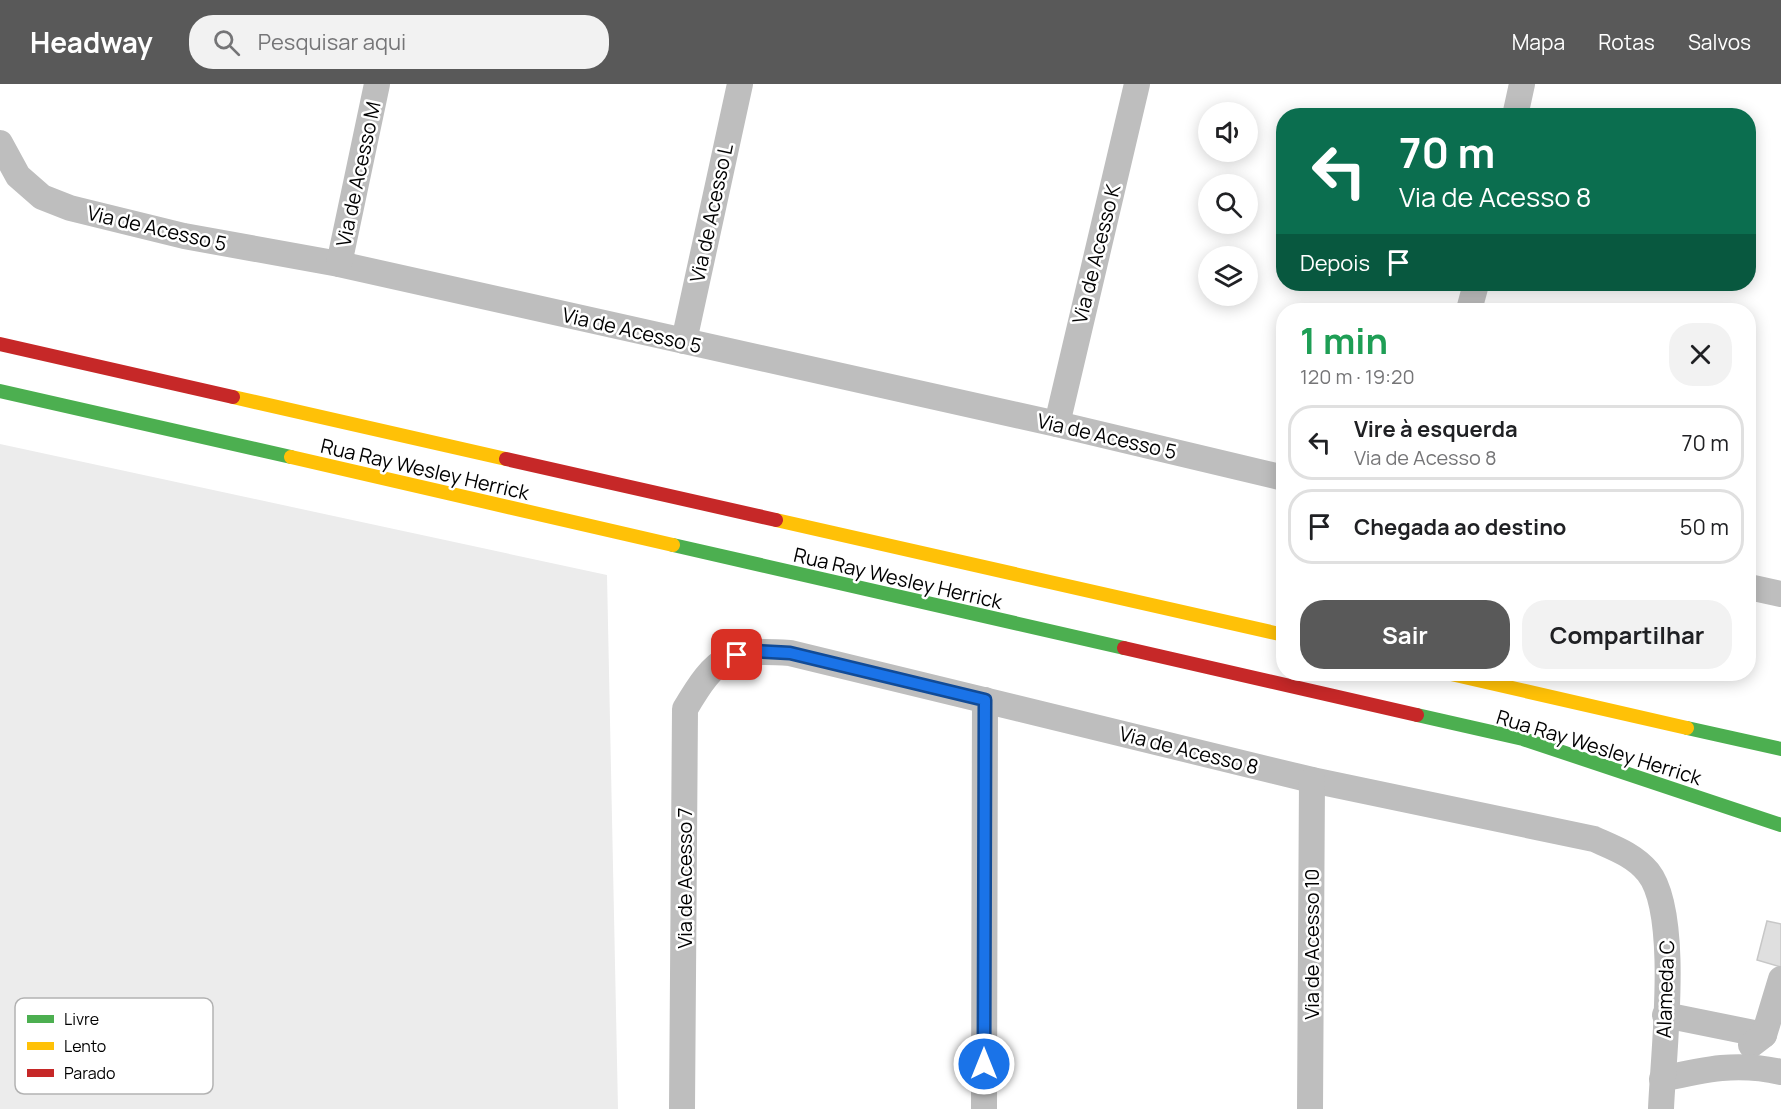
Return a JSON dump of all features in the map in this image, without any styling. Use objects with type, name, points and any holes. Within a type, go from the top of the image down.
[{"type":"street","name":"Via de Acesso M","points":[[339,264],[377,84]]},
{"type":"street","name":"Via de Acesso L","points":[[684,341],[740,84]]},
{"type":"street","name":"Via de Acesso K","points":[[1057,424],[1137,84]]},
{"type":"street","points":[[1517,108],[1522,84]]},
{"type":"street","name":"Via de Acesso 5","points":[[1,146],[18,176],[42,197],[70,208],[184,236],[339,264],[1057,424],[1276,476]]},
{"type":"street","name":"Rua Ray Wesley Herrick","points":[[0,344],[1276,633]]},
{"type":"street","name":"Rua Ray Wesley Herrick","points":[[0,391],[219,439],[594,529],[1524,740],[1779,825]]},
{"type":"street","points":[[1756,587],[1780,588]]},
{"type":"street","name":"Via de Acesso 8","points":[[722,660],[753,651],[790,653],[1312,780],[1594,839],[1628,853],[1649,873]]},
{"type":"street","name":"Via de Acesso 7","points":[[682,1109],[685,709],[698,686],[722,660]]},
{"type":"street","name":"Rua Ray Wesley Herrick","points":[[1482,681],[1781,749]]},
{"type":"street","points":[[984,1109],[985,700]]},
{"type":"street","name":"Via de Acesso 10","points":[[1310,1109],[1312,780]]},
{"type":"street","name":"Alameda C","points":[[1649,873],[1662,900],[1668,934],[1661,1109]]},
{"type":"street","points":[[1752,1065],[1747,1049],[1764,1035],[1781,979]]},
{"type":"street","points":[[1665,1016],[1764,1035]]},
{"type":"street","points":[[1662,1079],[1707,1069],[1752,1065],[1781,1072]]},
{"type":"shaded area","points":[[0,444],[607,575],[618,1109],[0,1109]]},
{"type":"building","points":[[1767,921],[1781,924],[1781,967],[1757,960]]},
{"type":"traffic: fast","points":[[0,391],[291,457]]},
{"type":"traffic: fast","points":[[673,545],[1124,648]]},
{"type":"traffic: fast","points":[[1417,715],[1523,739],[1781,825]]},
{"type":"traffic: fast","points":[[1687,728],[1781,749]]},
{"type":"traffic: slow","points":[[233,397],[506,459]]},
{"type":"traffic: slow","points":[[291,457],[673,545]]},
{"type":"traffic: slow","points":[[776,520],[1276,633]]},
{"type":"traffic: slow","points":[[1482,681],[1687,728]]},
{"type":"traffic: jam","points":[[0,344],[233,397]]},
{"type":"traffic: jam","points":[[506,459],[776,520]]},
{"type":"traffic: jam","points":[[1124,648],[1417,715]]},
{"type":"route","points":[[737,655],[753,651],[790,653],[985,700],[984,1064]]}]
